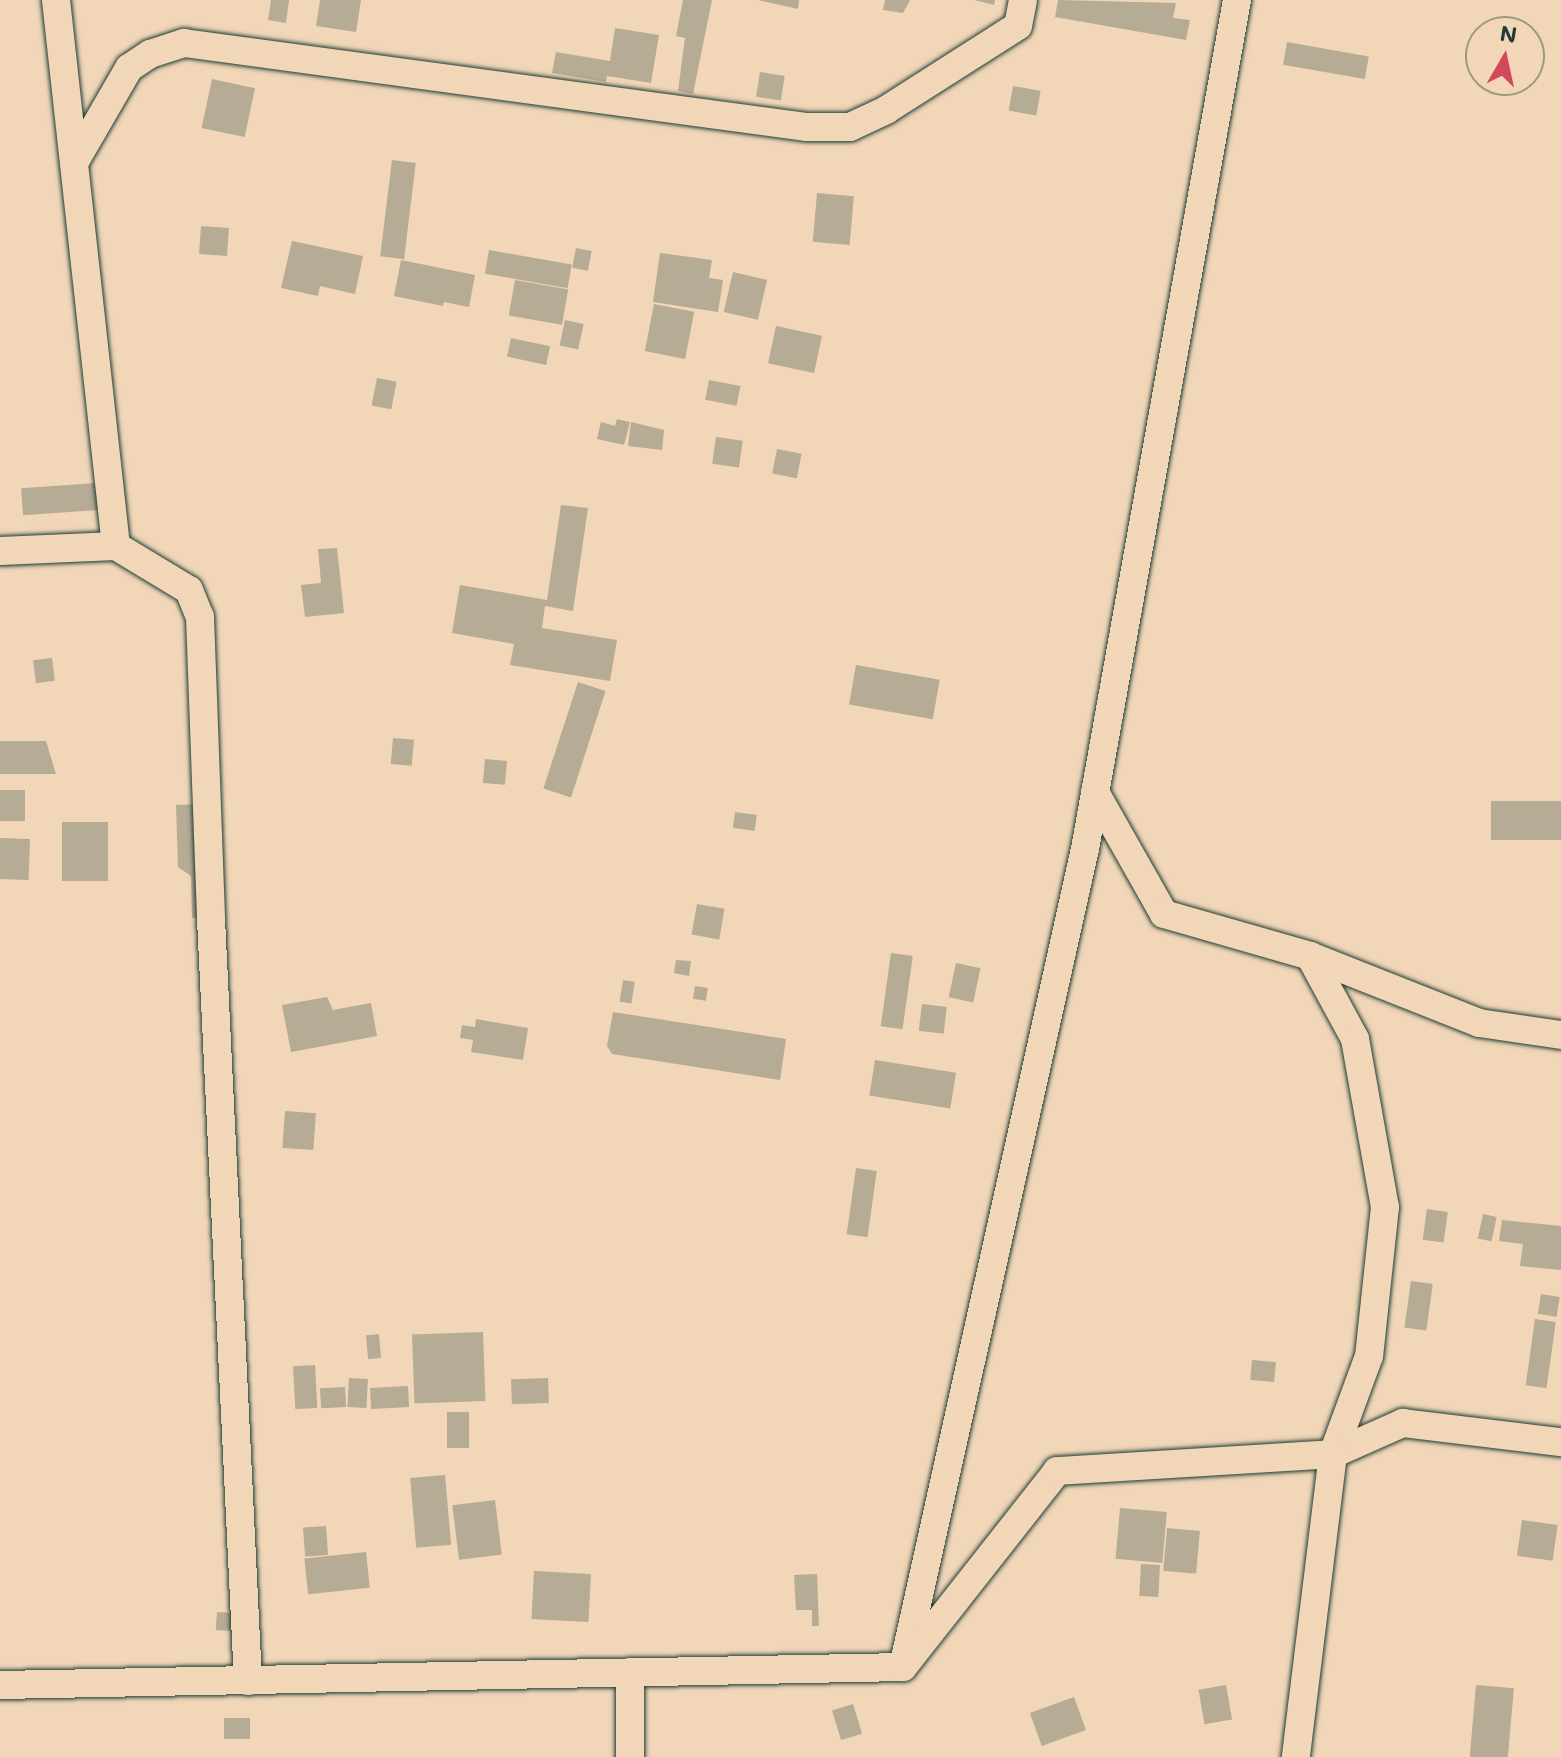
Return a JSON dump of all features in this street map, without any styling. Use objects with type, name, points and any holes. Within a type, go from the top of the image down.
[{"type":"street","points":[[56,0],[116,546]]},
{"type":"street","points":[[74,163],[129,68],[150,54],[184,43],[807,127],[850,127],[886,110],[1018,26],[1023,0]]},
{"type":"street","points":[[903,1667],[1095,792],[1237,0]]},
{"type":"street","points":[[0,551],[116,546],[189,590],[200,617],[211,919],[248,1681]]},
{"type":"street","points":[[1095,792],[1164,914],[1310,956],[1479,1023],[1561,1035]]},
{"type":"street","points":[[1296,1757],[1333,1454],[1369,1356],[1385,1207],[1355,1039],[1310,956]]},
{"type":"street","points":[[903,1667],[1057,1471],[1333,1454],[1403,1423],[1561,1442]]},
{"type":"street","points":[[0,1685],[903,1667]]},
{"type":"street","points":[[630,1672],[630,1757]]},
{"type":"building","points":[[271,0],[289,0],[286,23],[268,20]]},
{"type":"building","points":[[320,0],[361,0],[356,32],[316,26]]},
{"type":"building","points":[[683,0],[712,0],[693,94],[678,91],[685,38],[676,36]]},
{"type":"building","points":[[758,0],[799,0],[798,9]]},
{"type":"building","points":[[885,0],[910,0],[903,13],[883,10]]},
{"type":"building","points":[[974,0],[995,0],[994,5]]},
{"type":"building","points":[[1058,0],[1176,3],[1173,18],[1190,20],[1186,40],[1055,17]]},
{"type":"building","points":[[615,28],[659,35],[651,83],[607,76],[606,82],[552,73],[556,52],[610,61]]},
{"type":"building","points":[[1287,42],[1369,56],[1365,79],[1283,65]]},
{"type":"building","points":[[760,72],[785,76],[781,101],[756,97]]},
{"type":"building","points":[[212,79],[255,88],[245,137],[202,128]]},
{"type":"building","points":[[1013,86],[1041,91],[1036,115],[1009,111]]},
{"type":"building","points":[[392,160],[416,163],[404,259],[380,256]]},
{"type":"building","points":[[817,193],[854,196],[850,245],[813,242]]},
{"type":"building","points":[[201,226],[229,228],[227,256],[199,254]]},
{"type":"building","points":[[292,241],[363,256],[355,294],[320,286],[318,296],[281,288]]},
{"type":"building","points":[[576,248],[592,251],[588,271],[572,268]]},
{"type":"building","points":[[489,250],[572,265],[568,288],[485,274]]},
{"type":"building","points":[[660,253],[712,260],[709,278],[723,280],[718,312],[653,302]]},
{"type":"building","points":[[401,260],[475,275],[469,307],[444,302],[443,306],[394,296]]},
{"type":"building","points":[[733,272],[767,280],[758,320],[724,312]]},
{"type":"building","points":[[515,280],[568,289],[562,325],[509,315]]},
{"type":"building","points":[[654,304],[694,312],[685,359],[645,351]]},
{"type":"building","points":[[565,320],[584,324],[578,349],[560,345]]},
{"type":"building","points":[[776,326],[822,336],[814,373],[768,363]]},
{"type":"building","points":[[511,338],[550,346],[546,365],[507,357]]},
{"type":"building","points":[[377,378],[397,382],[391,409],[372,405]]},
{"type":"building","points":[[709,380],[740,386],[737,406],[705,400]]},
{"type":"building","points":[[617,419],[630,422],[624,445],[597,439],[601,422],[615,426]]},
{"type":"building","points":[[631,422],[664,430],[662,450],[628,446]]},
{"type":"building","points":[[716,437],[743,441],[739,467],[712,464]]},
{"type":"building","points":[[777,449],[802,454],[797,478],[772,474]]},
{"type":"building","points":[[96,483],[98,510],[23,515],[21,488]]},
{"type":"building","points":[[561,505],[588,508],[573,611],[545,606],[542,628],[617,640],[610,681],[510,665],[514,644],[452,633],[460,585],[547,600]]},
{"type":"building","points":[[337,548],[344,613],[305,617],[301,585],[321,583],[318,549]]},
{"type":"building","points":[[52,658],[55,681],[36,683],[33,660]]},
{"type":"building","points":[[856,665],[940,680],[933,719],[849,704]]},
{"type":"building","points":[[578,682],[606,691],[571,797],[543,789]]},
{"type":"building","points":[[393,738],[414,740],[412,766],[391,764]]},
{"type":"building","points":[[0,741],[46,741],[56,774],[0,774]]},
{"type":"building","points":[[485,759],[507,761],[505,785],[483,783]]},
{"type":"building","points":[[0,790],[25,790],[25,821],[0,821]]},
{"type":"building","points":[[1491,801],[1561,801],[1561,840],[1491,840]]},
{"type":"building","points":[[203,804],[207,917],[192,918],[191,876],[178,867],[176,805]]},
{"type":"building","points":[[735,812],[757,815],[755,831],[733,828]]},
{"type":"building","points":[[62,822],[108,822],[108,881],[62,881]]},
{"type":"building","points":[[0,838],[30,839],[29,880],[0,879]]},
{"type":"building","points":[[697,904],[725,909],[719,939],[692,935]]},
{"type":"building","points":[[891,953],[913,956],[902,1029],[881,1026]]},
{"type":"building","points":[[676,960],[691,961],[689,976],[674,973]]},
{"type":"building","points":[[956,963],[980,968],[973,1002],[949,997]]},
{"type":"building","points":[[623,980],[635,982],[631,1004],[620,1002]]},
{"type":"building","points":[[695,986],[708,988],[706,1001],[693,999]]},
{"type":"building","points":[[327,997],[333,1010],[371,1003],[377,1036],[291,1052],[282,1005]]},
{"type":"building","points":[[922,1004],[947,1007],[944,1034],[919,1031]]},
{"type":"building","points":[[613,1012],[786,1039],[780,1080],[612,1054],[607,1046]]},
{"type":"building","points":[[476,1019],[528,1028],[523,1060],[471,1052],[473,1040],[460,1038],[462,1025],[475,1027]]},
{"type":"building","points":[[875,1060],[956,1073],[950,1108],[869,1096]]},
{"type":"building","points":[[285,1111],[316,1113],[313,1150],[282,1148]]},
{"type":"building","points":[[856,1168],[877,1171],[867,1237],[847,1234]]},
{"type":"building","points":[[1427,1209],[1448,1212],[1443,1243],[1423,1240]]},
{"type":"building","points":[[1483,1214],[1497,1217],[1491,1241],[1478,1238]]},
{"type":"building","points":[[1502,1220],[1561,1226],[1561,1270],[1520,1266],[1523,1244],[1499,1241]]},
{"type":"building","points":[[1411,1281],[1433,1284],[1426,1331],[1404,1328]]},
{"type":"building","points":[[1541,1294],[1560,1297],[1557,1317],[1538,1314]]},
{"type":"building","points":[[1535,1319],[1556,1322],[1546,1388],[1526,1385]]},
{"type":"building","points":[[483,1332],[485,1401],[414,1403],[412,1334]]},
{"type":"building","points":[[379,1334],[381,1358],[368,1359],[366,1335]]},
{"type":"building","points":[[1252,1360],[1276,1362],[1274,1382],[1250,1380]]},
{"type":"building","points":[[315,1365],[317,1408],[295,1409],[293,1366]]},
{"type":"building","points":[[349,1378],[368,1379],[366,1408],[347,1407]]},
{"type":"building","points":[[548,1378],[549,1403],[512,1404],[511,1379]]},
{"type":"building","points":[[408,1386],[409,1407],[371,1409],[370,1388]]},
{"type":"building","points":[[345,1387],[346,1407],[321,1408],[320,1388]]},
{"type":"building","points":[[447,1412],[469,1412],[469,1448],[447,1448]]},
{"type":"building","points":[[445,1475],[451,1545],[416,1548],[410,1478]]},
{"type":"building","points":[[495,1500],[502,1555],[459,1560],[452,1505]]},
{"type":"building","points":[[1120,1508],[1167,1512],[1162,1563],[1116,1559]]},
{"type":"building","points":[[1522,1520],[1558,1525],[1553,1561],[1517,1556]]},
{"type":"building","points":[[326,1526],[328,1555],[305,1557],[303,1528]]},
{"type":"building","points":[[1167,1528],[1200,1531],[1196,1574],[1163,1571]]},
{"type":"building","points":[[366,1552],[370,1588],[308,1594],[304,1558]]},
{"type":"building","points":[[1141,1564],[1160,1565],[1158,1597],[1139,1596]]},
{"type":"building","points":[[534,1571],[591,1574],[588,1622],[531,1619]]},
{"type":"building","points":[[817,1574],[819,1626],[812,1626],[812,1610],[796,1610],[794,1575]]},
{"type":"building","points":[[217,1612],[233,1613],[232,1631],[216,1630]]},
{"type":"building","points":[[1226,1685],[1232,1719],[1205,1724],[1198,1690]]},
{"type":"building","points":[[1476,1685],[1514,1688],[1508,1757],[1470,1757]]},
{"type":"building","points":[[1074,1697],[1086,1730],[1042,1746],[1030,1713]]},
{"type":"building","points":[[853,1704],[862,1734],[841,1740],[832,1710]]},
{"type":"building","points":[[224,1718],[250,1718],[250,1739],[224,1739]]}]
